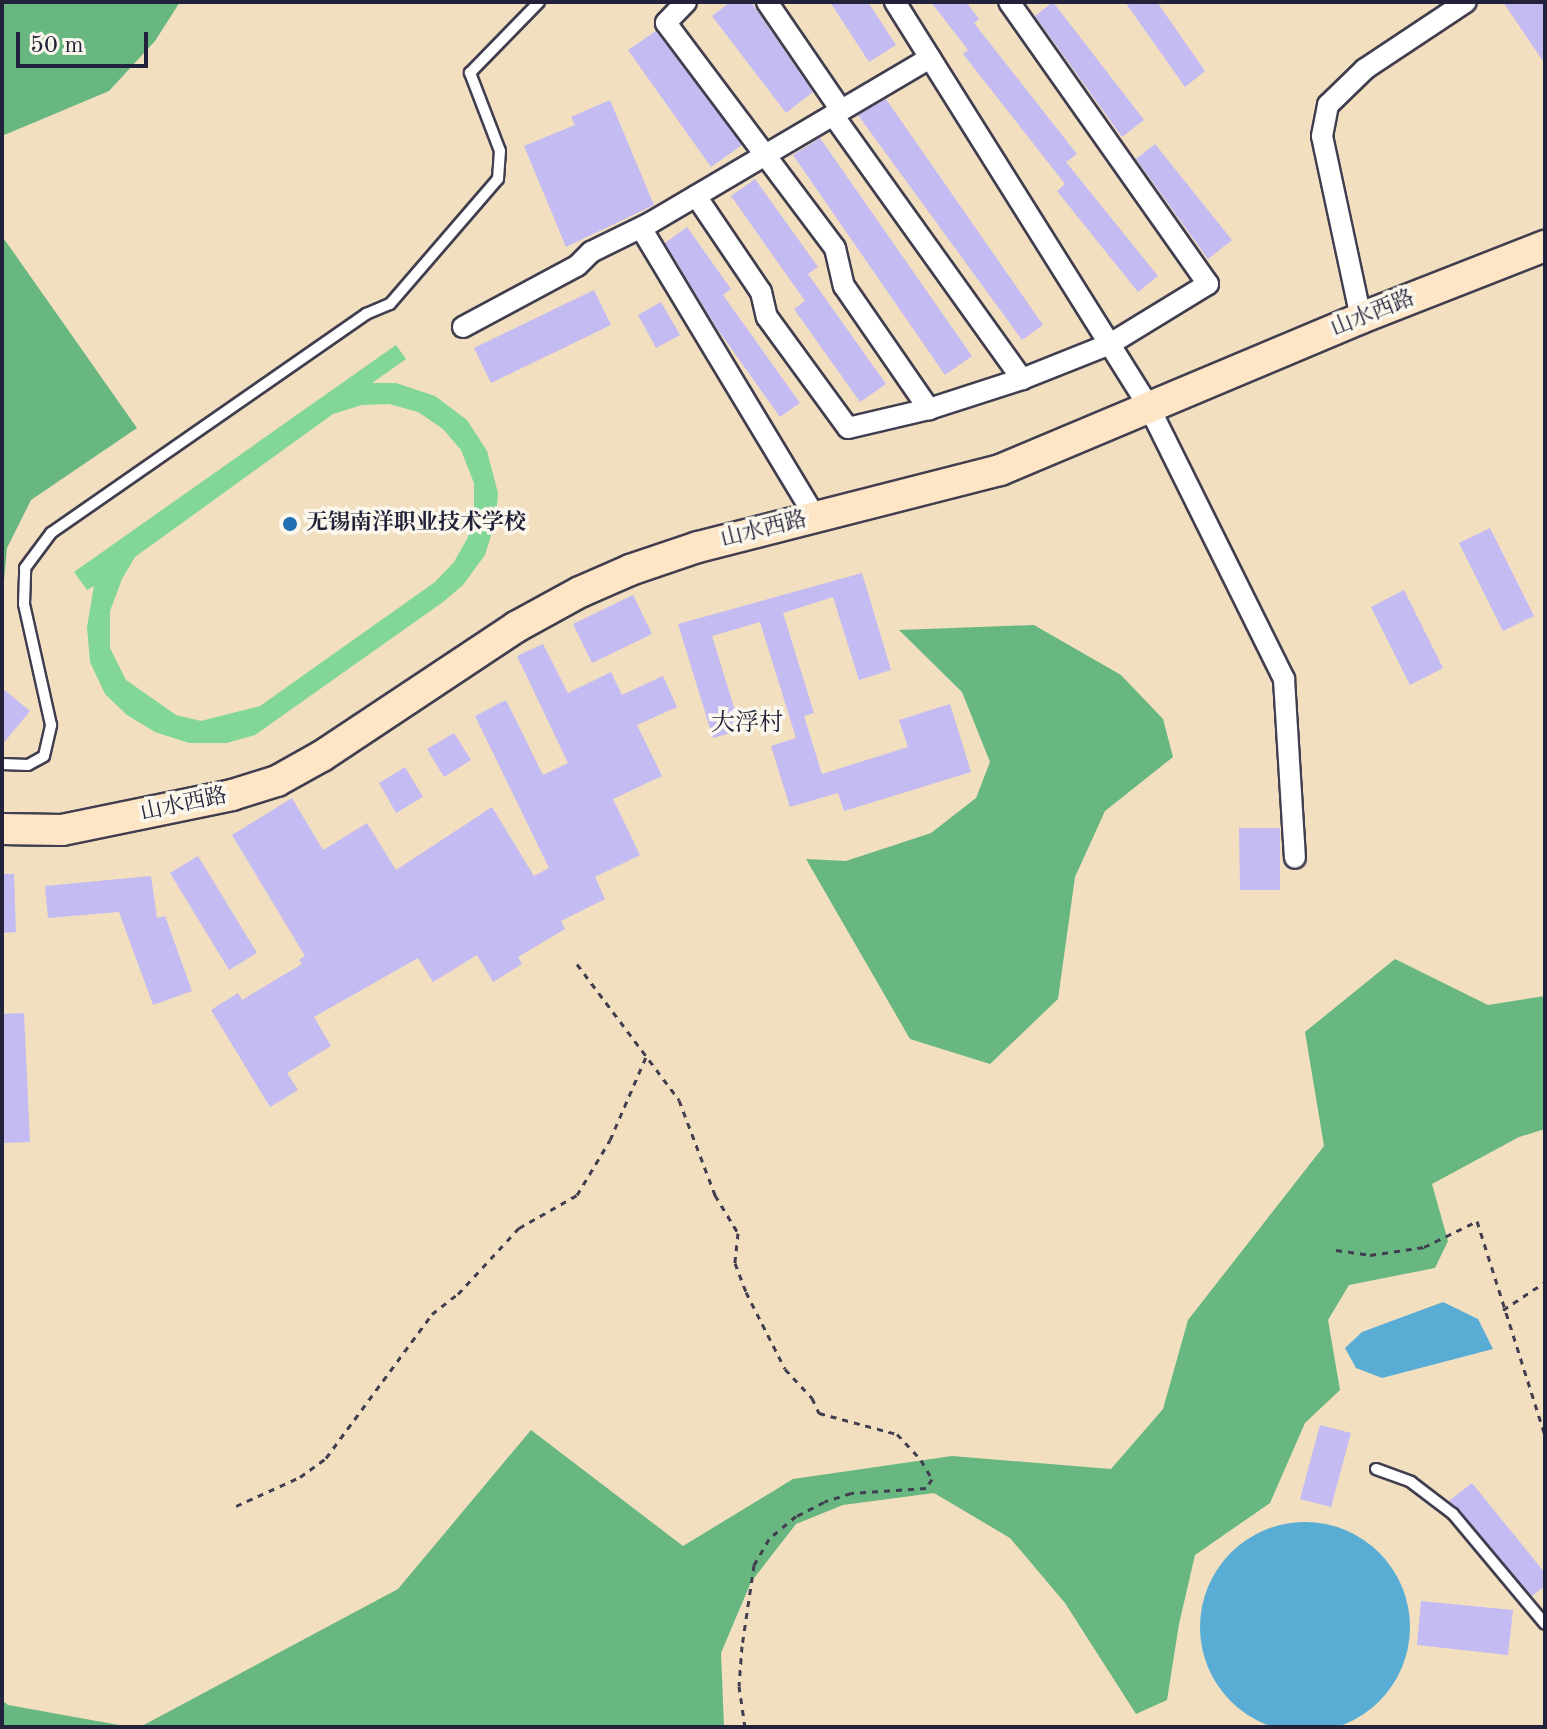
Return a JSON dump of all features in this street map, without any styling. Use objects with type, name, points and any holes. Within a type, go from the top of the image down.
[{"type":"street","points":[[686,2],[666,23],[835,248],[844,286],[929,409]]},
{"type":"street","points":[[767,2],[837,113],[1022,379]]},
{"type":"street","points":[[895,2],[1149,407],[1284,679],[1295,858]]},
{"type":"street","points":[[696,196],[761,292],[767,317],[848,428],[929,409],[1022,379],[1110,344],[1208,284],[1009,2]]},
{"type":"street","points":[[1361,318],[1322,136],[1328,105],[1365,69],[1466,2]]},
{"type":"street","points":[[463,327],[577,266],[591,252],[641,228],[930,58]]},
{"type":"street","points":[[641,228],[815,517]]},
{"type":"street","name":"山水西路","points":[[2,829],[62,830],[232,795],[277,781],[322,756],[516,627],[580,592],[698,547],[1000,470],[1361,318],[1545,246]]},
{"type":"lane","points":[[2,764],[28,765],[44,756],[51,725],[24,604],[25,568],[51,533],[366,314],[390,304],[498,179],[500,151],[470,73],[539,2]]},
{"type":"lane","points":[[1376,1469],[1411,1482],[1453,1514],[1545,1624]]},
{"type":"path","points":[[577,964],[679,1100],[715,1195],[738,1233],[735,1263],[746,1292],[785,1369],[812,1398],[819,1413],[897,1434],[932,1479],[926,1488],[851,1493],[824,1502],[796,1516],[769,1539],[754,1565],[742,1646],[739,1686],[745,1727]]},
{"type":"path","points":[[236,1506],[300,1477],[326,1458],[432,1314],[458,1294],[519,1228],[577,1195],[610,1140],[647,1056]]},
{"type":"path","points":[[1336,1250],[1370,1255],[1424,1247],[1477,1221],[1545,1435]]},
{"type":"path","points":[[1503,1310],[1545,1282]]},
{"type":"green space","points":[[2,2],[180,2],[155,41],[109,91],[2,136]]},
{"type":"green space","points":[[2,236],[137,428],[31,500],[7,548],[2,601]]},
{"type":"green space","points":[[396,345],[406,359],[372,383],[396,383],[435,396],[467,420],[487,451],[498,493],[496,520],[485,555],[463,585],[255,735],[227,743],[189,743],[155,732],[127,715],[105,694],[90,662],[87,627],[94,586],[87,590],[74,572]],"holes":[[[389,404],[418,412],[443,429],[461,450],[474,483],[474,508],[468,537],[454,562],[435,582],[260,706],[201,721],[176,715],[126,680],[110,648],[110,611],[122,579],[135,557],[333,414],[362,405]]]},
{"type":"green space","points":[[1034,625],[1121,675],[1163,719],[1173,757],[1105,811],[1075,877],[1058,999],[990,1064],[910,1039],[806,859],[846,861],[931,833],[976,798],[990,762],[962,692],[899,630]]},
{"type":"green space","points":[[1395,959],[1488,1005],[1545,996],[1545,1129],[1519,1137],[1432,1184],[1448,1241],[1435,1268],[1349,1285],[1328,1320],[1340,1390],[1305,1423],[1270,1503],[1195,1555],[1179,1624],[1167,1700],[1136,1714],[1065,1603],[1010,1538],[934,1493],[843,1505],[796,1524],[751,1582],[721,1653],[724,1727],[140,1727],[398,1589],[531,1430],[683,1546],[793,1479],[952,1456],[1111,1469],[1163,1409],[1188,1320],[1324,1146],[1305,1032]]},
{"type":"green space","points":[[2,1700],[8,1705],[130,1727],[2,1727]]},
{"type":"water","points":[[1443,1302],[1478,1319],[1493,1349],[1382,1378],[1356,1368],[1345,1348],[1362,1332]]},
{"type":"water","points":[[1305,1522],[1345,1530],[1379,1553],[1402,1587],[1410,1627],[1402,1667],[1379,1701],[1345,1724],[1305,1732],[1265,1724],[1231,1701],[1208,1667],[1200,1627],[1208,1587],[1231,1553],[1265,1530]]},
{"type":"building","points":[[730,2],[751,2],[813,92],[786,113],[712,16]]},
{"type":"building","points":[[830,2],[868,2],[896,45],[869,62]]},
{"type":"building","points":[[931,2],[966,2],[979,19],[974,23],[1077,154],[1066,162],[1158,276],[1138,292],[1057,191],[1065,184],[963,54],[968,50]]},
{"type":"building","points":[[1053,2],[1144,120],[1122,137],[1035,16]]},
{"type":"building","points":[[1125,2],[1157,2],[1205,71],[1185,87]]},
{"type":"building","points":[[1503,2],[1545,2],[1545,64]]},
{"type":"building","points":[[656,31],[742,145],[711,167],[628,50]]},
{"type":"building","points":[[886,99],[1043,325],[1022,340],[858,115]]},
{"type":"building","points":[[610,100],[654,205],[566,247],[524,146],[575,125],[571,117]]},
{"type":"building","points":[[820,138],[972,356],[945,375],[793,155]]},
{"type":"building","points":[[1155,144],[1232,240],[1208,259],[1136,159]]},
{"type":"building","points":[[755,179],[818,267],[808,274],[886,384],[860,402],[794,309],[805,301],[731,196]]},
{"type":"building","points":[[687,227],[731,289],[723,295],[800,403],[780,417],[716,327],[665,243]]},
{"type":"building","points":[[594,290],[611,325],[491,383],[474,348]]},
{"type":"building","points":[[661,302],[680,335],[656,348],[638,315]]},
{"type":"building","points":[[1490,528],[1534,616],[1503,631],[1459,543]]},
{"type":"building","points":[[862,573],[891,670],[859,680],[833,597],[783,613],[814,713],[804,716],[822,774],[908,747],[899,720],[950,704],[971,772],[844,811],[838,793],[790,807],[771,746],[796,738],[760,622],[712,636],[741,730],[713,738],[678,624]]},
{"type":"building","points":[[1404,590],[1443,668],[1410,685],[1371,607]]},
{"type":"building","points":[[633,595],[652,634],[592,663],[573,624]]},
{"type":"building","points":[[543,644],[568,693],[611,672],[622,695],[663,676],[677,707],[637,725],[662,776],[613,799],[640,855],[595,877],[605,899],[561,921],[565,929],[518,957],[522,964],[493,982],[477,955],[433,982],[418,958],[314,1017],[331,1046],[287,1073],[298,1090],[270,1107],[211,1010],[238,993],[242,1000],[302,964],[299,960],[305,956],[232,835],[292,798],[323,850],[367,823],[396,870],[492,807],[534,876],[549,868],[475,716],[506,700],[543,775],[568,763],[517,656]]},
{"type":"building","points":[[2,688],[30,711],[2,745]]},
{"type":"building","points":[[454,733],[471,760],[444,777],[427,749]]},
{"type":"building","points":[[405,767],[423,797],[396,813],[379,783]]},
{"type":"building","points":[[1239,828],[1280,828],[1280,890],[1240,890]]},
{"type":"building","points":[[198,856],[257,953],[229,970],[170,873]]},
{"type":"building","points":[[2,874],[14,874],[16,932],[2,933]]},
{"type":"building","points":[[151,876],[157,918],[165,916],[192,991],[153,1005],[119,912],[48,918],[45,886]]},
{"type":"building","points":[[24,1013],[30,1142],[2,1143],[2,1014]]},
{"type":"building","points":[[1320,1425],[1351,1433],[1331,1507],[1300,1499]]},
{"type":"building","points":[[1472,1483],[1545,1573],[1545,1586],[1532,1596],[1449,1501]]},
{"type":"building","points":[[1421,1601],[1513,1610],[1508,1655],[1417,1645]]},
{"type":"place","name":"无锡南洋职业技术学校","points":[[290,524]]},
{"type":"district","name":"大浮村","points":[[747,725]]}]
